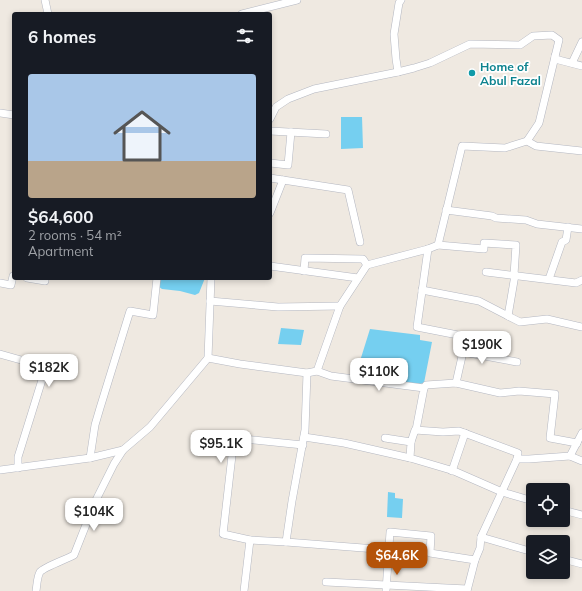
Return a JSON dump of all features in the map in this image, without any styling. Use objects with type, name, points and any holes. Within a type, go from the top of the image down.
[{"type":"street","points":[[45,0],[48,12]]},
{"type":"street","points":[[250,12],[297,0]]},
{"type":"street","points":[[398,72],[394,34],[399,3],[401,0]]},
{"type":"street","points":[[268,12],[276,5]]},
{"type":"street","points":[[272,115],[276,107],[288,99],[314,89],[398,72],[430,63],[470,44],[520,45],[533,36],[552,35],[559,40],[539,123],[527,141],[505,148],[462,146],[438,245]]},
{"type":"street","points":[[572,63],[582,42]]},
{"type":"street","points":[[555,56],[554,59],[582,66]]},
{"type":"street","points":[[272,104],[279,105]]},
{"type":"street","points":[[0,113],[12,115]]},
{"type":"street","points":[[272,132],[326,134]]},
{"type":"street","points":[[272,163],[288,165],[291,132]]},
{"type":"street","points":[[527,141],[536,146],[582,151]]},
{"type":"street","points":[[272,178],[348,190],[360,242]]},
{"type":"street","points":[[272,208],[282,180]]},
{"type":"street","points":[[446,210],[492,216],[496,218],[526,220],[537,224],[582,229]]},
{"type":"street","points":[[549,279],[562,242],[566,240],[568,227]]},
{"type":"street","points":[[317,371],[340,306],[367,265],[438,245],[484,249],[484,243],[516,245],[515,275],[508,316]]},
{"type":"street","points":[[428,249],[417,327],[463,336],[463,352],[456,383]]},
{"type":"street","points":[[304,271],[305,258],[363,258],[367,265]]},
{"type":"street","points":[[272,266],[358,278]]},
{"type":"street","points":[[486,272],[576,283],[582,280]]},
{"type":"street","points":[[0,283],[11,285],[12,280]]},
{"type":"street","points":[[39,280],[45,281]]},
{"type":"street","points":[[90,458],[95,425],[130,311],[153,315],[157,280]]},
{"type":"street","points":[[36,591],[40,572],[45,567],[61,562],[74,555],[95,502],[114,464],[123,450],[150,427],[208,358],[212,280]]},
{"type":"street","points":[[422,290],[479,301],[520,322],[547,319],[582,327]]},
{"type":"street","points":[[210,301],[278,307],[340,306]]},
{"type":"street","points":[[463,352],[517,362]]},
{"type":"street","points":[[0,354],[46,367],[18,457],[18,468]]},
{"type":"street","points":[[208,358],[307,373],[317,371],[330,376],[424,388],[426,385],[456,383],[500,393],[519,391],[555,394],[550,438],[577,443]]},
{"type":"street","points":[[286,542],[305,430],[307,373]]},
{"type":"street","points":[[410,458],[411,442],[416,430],[424,388]]},
{"type":"street","points":[[326,582],[387,588],[467,590],[475,560],[480,548],[481,537],[517,459],[518,453],[459,431],[443,432],[416,430]]},
{"type":"street","points":[[452,470],[465,433]]},
{"type":"street","points":[[570,456],[582,433]]},
{"type":"street","points":[[389,550],[250,540],[223,534],[234,438],[344,443],[410,458],[452,470],[502,492],[526,499]]},
{"type":"street","points":[[386,438],[411,442]]},
{"type":"street","points":[[0,470],[90,458],[123,450]]},
{"type":"street","points":[[517,459],[570,456],[582,461]]},
{"type":"street","points":[[570,512],[582,515]]},
{"type":"street","points":[[387,588],[390,532],[431,536],[430,553],[475,560]]},
{"type":"street","points":[[481,537],[526,550]]},
{"type":"street","points":[[244,591],[250,540]]},
{"type":"street","points":[[570,561],[582,564]]},
{"type":"water","points":[[341,117],[362,117],[363,148],[341,149]]},
{"type":"water","points":[[156,280],[204,280],[199,293],[195,295],[180,291],[162,289],[158,286]]},
{"type":"water","points":[[281,328],[304,330],[301,345],[278,344]]},
{"type":"water","points":[[370,329],[420,335],[420,340],[432,342],[424,383],[420,384],[355,377]]},
{"type":"water","points":[[388,492],[395,493],[395,498],[403,499],[402,518],[387,517]]},
{"type":"place","name":"Home of Abul Fazal","points":[[472,73]]}]
